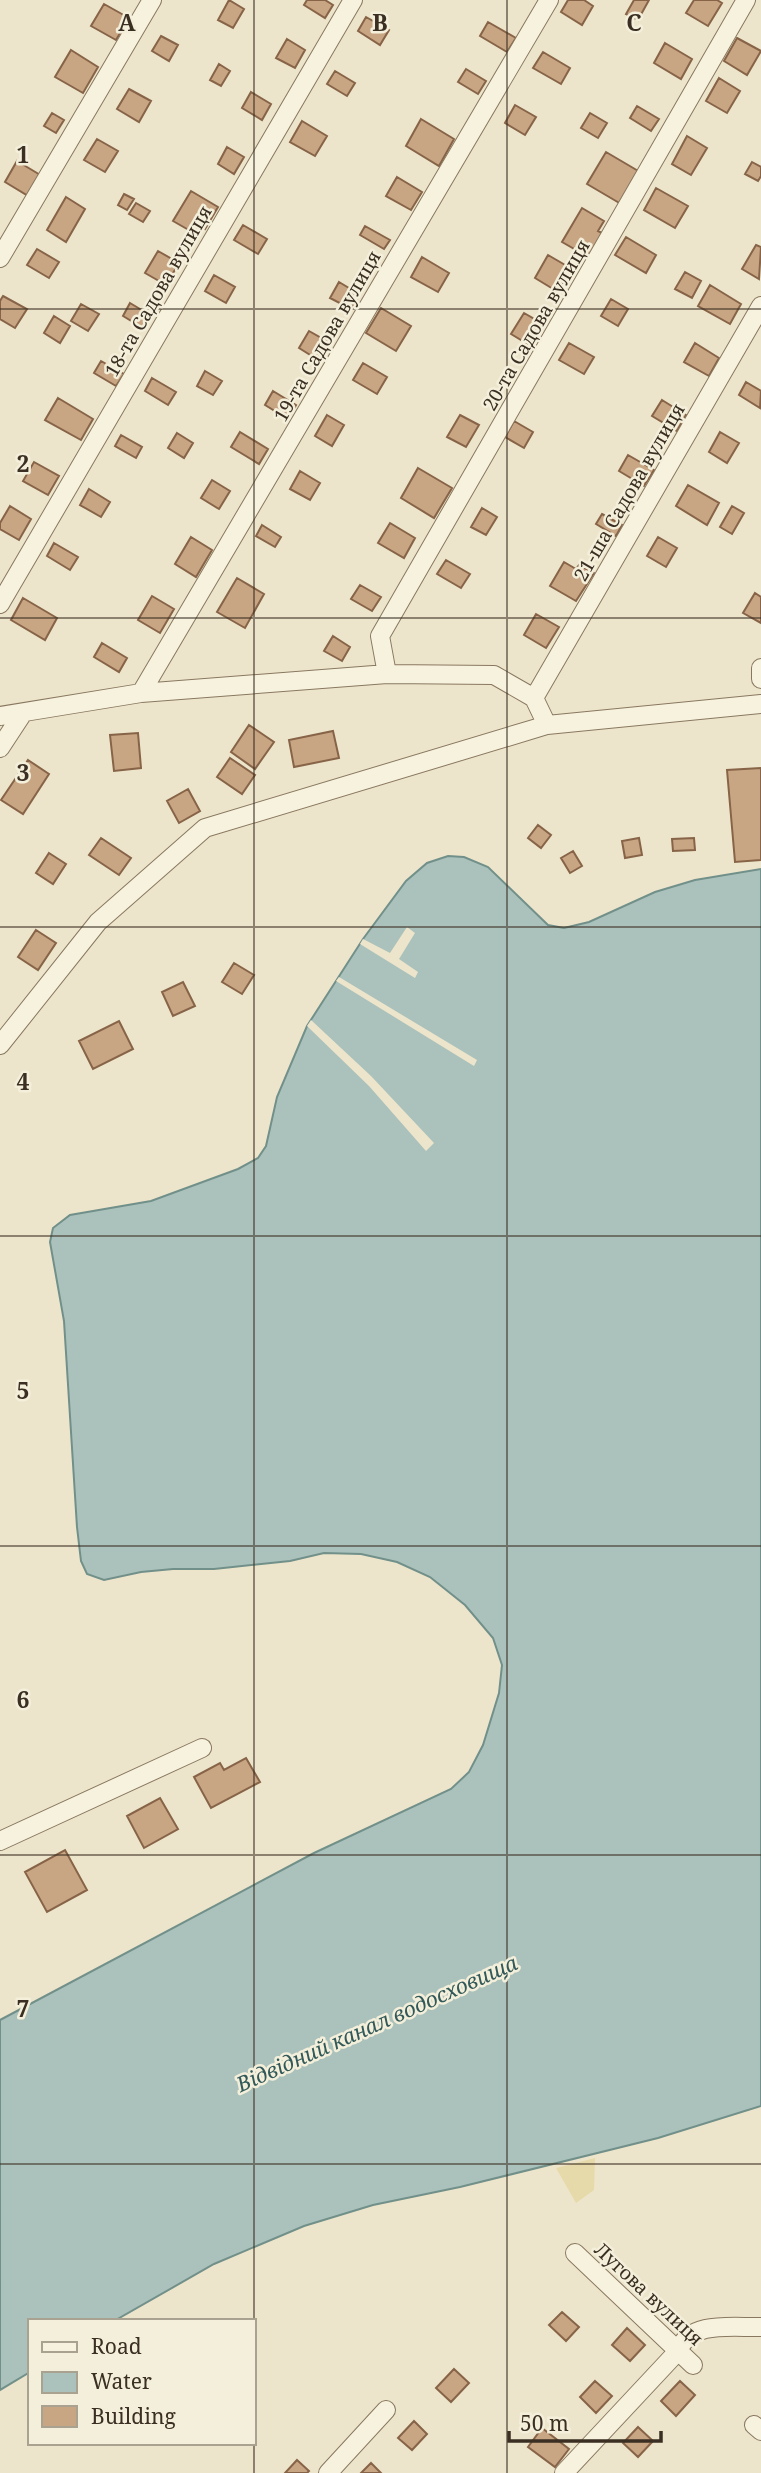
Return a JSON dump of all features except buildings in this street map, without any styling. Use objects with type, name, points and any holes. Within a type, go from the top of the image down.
[{"type":"street","points":[[0,258],[152,0]]},
{"type":"street","name":"18-та Садова вулиця","points":[[0,604],[353,0]]},
{"type":"street","name":"19-та Садова вулиця","points":[[141,693],[549,0]]},
{"type":"street","name":"20-та Садова вулиця","points":[[387,674],[380,636],[746,0]]},
{"type":"street","name":"21-ша Садова вулиця","points":[[534,698],[761,306]]},
{"type":"street","points":[[761,668],[761,679]]},
{"type":"street","points":[[0,716],[141,693],[387,674],[494,675],[534,698],[547,725]]},
{"type":"street","points":[[0,1045],[99,922],[205,828],[547,725],[761,704]]},
{"type":"street","points":[[0,748],[23,713]]},
{"type":"street","points":[[0,1841],[202,1748]]},
{"type":"street","name":"Лугова вулиця","points":[[575,2253],[693,2365]]},
{"type":"street","points":[[564,2473],[679,2350],[682,2341],[690,2334],[701,2329],[761,2327]]},
{"type":"street","points":[[328,2473],[386,2410]]},
{"type":"sand","points":[[595,2158],[594,2190],[576,2203],[556,2168]]},
{"type":"water","name":"Відвідний канал водосховища","points":[[448,856],[464,857],[488,867],[548,925],[564,928],[589,922],[655,892],[695,880],[761,869],[761,2106],[658,2138],[460,2187],[373,2205],[304,2226],[214,2264],[118,2319],[28,2319],[28,2373],[0,2390],[0,2020],[314,1853],[451,1789],[469,1772],[483,1745],[499,1693],[502,1665],[493,1638],[465,1605],[430,1577],[397,1562],[361,1554],[324,1553],[290,1561],[214,1569],[141,1572],[104,1580],[87,1574],[81,1561],[77,1527],[64,1321],[50,1242],[53,1228],[70,1215],[151,1201],[238,1169],[258,1158],[266,1146],[277,1097],[307,1026],[363,939],[406,881],[427,863]]},
{"type":"pier","points":[[407,927],[415,933],[399,959],[418,972],[415,978],[360,944],[363,939],[390,953]]},
{"type":"pier","points":[[339,977],[477,1060],[474,1066],[336,981]]},
{"type":"pier","points":[[311,1020],[371,1076],[434,1143],[426,1151],[369,1086],[307,1026]]}]
